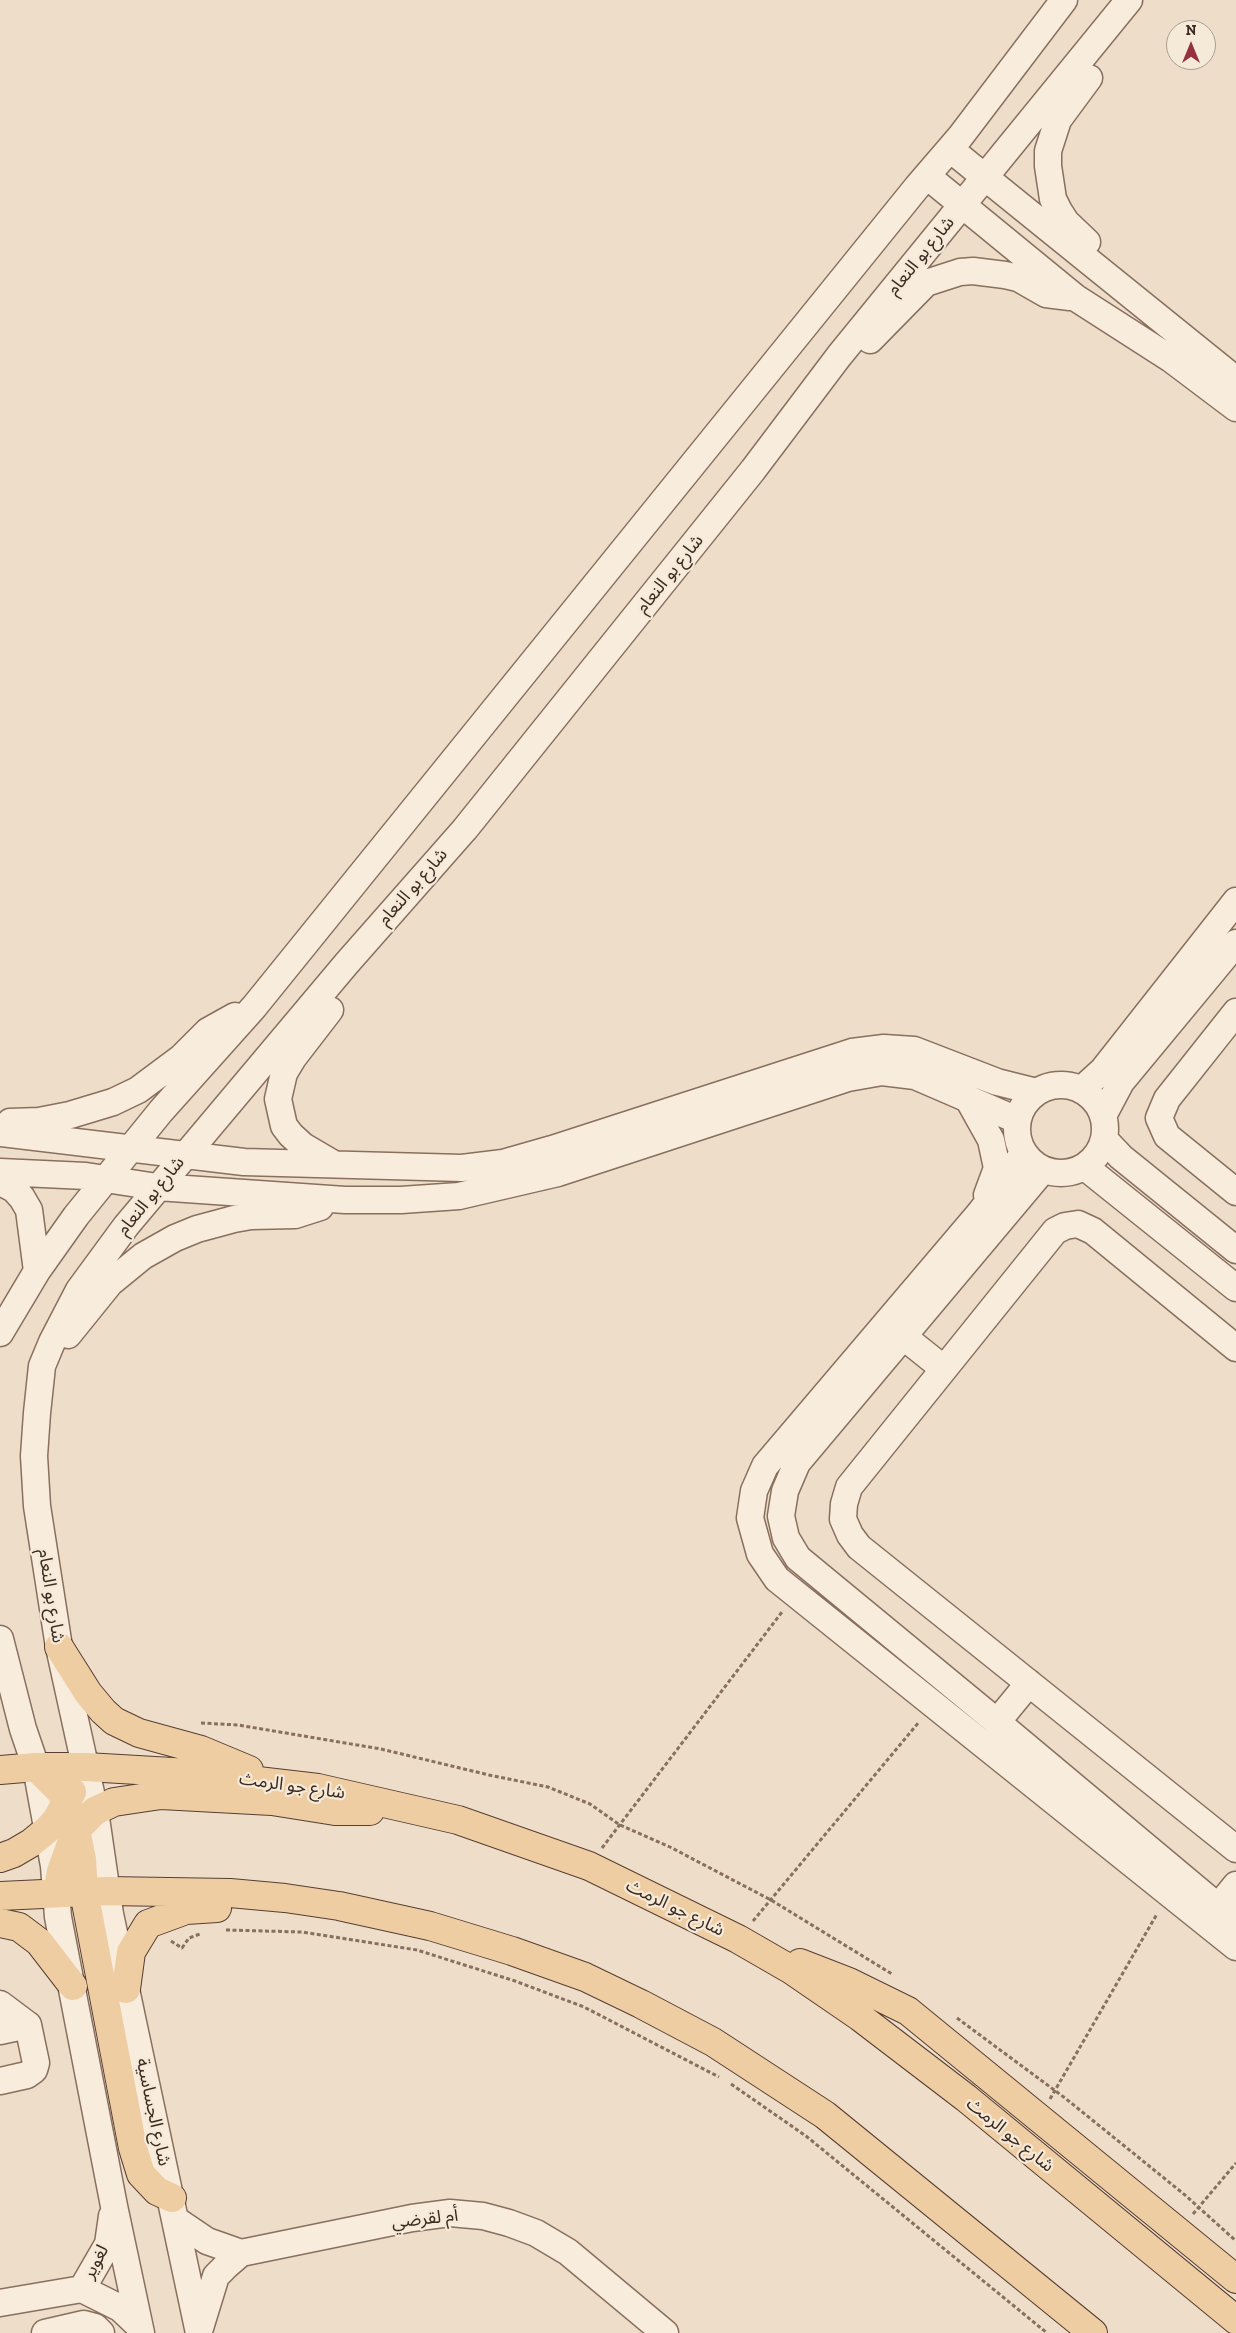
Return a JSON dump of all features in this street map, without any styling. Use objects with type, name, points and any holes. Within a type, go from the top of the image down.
[{"type":"main road","points":[[59,1647],[88,1694],[102,1711],[114,1721],[139,1733],[201,1750],[245,1769],[288,1783]]},
{"type":"main road","points":[[36,1767],[55,1784],[67,1802],[76,1830],[82,1859],[95,1891],[133,2148],[141,2174],[174,2209]]},
{"type":"main road","name":"شارع جو الرمث","points":[[0,1770],[36,1767],[189,1772],[288,1783],[390,1803],[458,1820],[589,1866],[738,1939],[790,1969],[860,2017],[966,2098],[1236,2320]]},
{"type":"main road","points":[[0,1858],[14,1853],[31,1843],[48,1829],[67,1802],[86,1768]]},
{"type":"main road","points":[[57,1893],[61,1871],[76,1830],[96,1811],[114,1802],[161,1795],[272,1801],[334,1811],[356,1812],[373,1810],[390,1803]]},
{"type":"main road","points":[[0,1896],[95,1891],[230,1893],[338,1906],[430,1926],[512,1951],[585,1977],[713,2042],[825,2115],[1093,2333]]},
{"type":"main road","points":[[126,1988],[131,1952],[148,1924],[186,1910],[217,1908],[262,1896]]},
{"type":"main road","points":[[0,1923],[19,1927],[39,1942],[73,1986]]},
{"type":"main road","points":[[738,1939],[849,1982],[908,2011],[1236,2279]]},
{"type":"street","points":[[0,1332],[38,1271],[76,1216],[106,1178],[254,1007],[950,149],[1064,0]]},
{"type":"street","name":"شارع بو النعام","points":[[95,1891],[96,1811],[59,1647],[36,1498],[34,1456],[42,1366],[60,1324],[79,1290],[157,1188],[347,963],[471,821],[747,478],[839,356],[1129,0]]},
{"type":"street","points":[[1099,270],[1091,249],[1066,222],[1059,211],[1053,198],[1048,166],[1052,134],[1062,114],[1092,74],[1097,62],[1100,37]]},
{"type":"street","points":[[950,149],[1236,380]]},
{"type":"street","points":[[928,176],[1076,298],[1170,360],[1236,408]]},
{"type":"street","points":[[839,356],[854,350],[872,338],[926,283],[960,272],[981,271],[1005,275],[1018,278],[1046,294],[1076,298]]},
{"type":"street","points":[[1081,1090],[1103,1070],[1236,901]]},
{"type":"street","points":[[1236,943],[1121,1082],[1103,1128],[1094,1160],[1085,1167],[1062,1174],[1044,1170],[1031,1162],[1023,1153],[1016,1131],[1021,1109],[1037,1092],[1058,1085],[1081,1090],[1091,1097],[1103,1128],[1121,1157],[1236,1250]]},
{"type":"street","points":[[334,1164],[303,1146],[291,1136],[284,1126],[278,1099],[284,1073],[342,992],[347,963]]},
{"type":"street","points":[[0,1122],[46,1120],[113,1102],[138,1090],[158,1077],[181,1058],[208,1031],[254,1007]]},
{"type":"street","points":[[1236,1012],[1166,1099],[1159,1118],[1167,1136],[1236,1192]]},
{"type":"street","points":[[0,1133],[244,1162],[462,1168],[503,1164],[852,1052],[884,1048],[914,1050],[997,1082],[1037,1092]]},
{"type":"street","points":[[0,1172],[56,1173],[106,1178],[157,1188],[332,1199],[401,1200],[459,1196],[558,1173],[848,1078],[882,1072],[915,1076],[1017,1120]]},
{"type":"street","points":[[967,1097],[991,1140],[997,1168],[979,1214]]},
{"type":"street","points":[[1023,1153],[1008,1177],[979,1214],[765,1466],[754,1491],[750,1518],[760,1554],[777,1579],[1236,1947]]},
{"type":"street","points":[[1085,1167],[1236,1288]]},
{"type":"street","points":[[1044,1170],[797,1463],[785,1491],[781,1516],[786,1538],[798,1558],[1227,1914],[1236,1885]]},
{"type":"street","points":[[0,1182],[14,1189],[30,1210],[38,1271]]},
{"type":"street","points":[[42,1366],[110,1284],[143,1256],[175,1238],[197,1229],[251,1216],[295,1215],[324,1206],[332,1199]]},
{"type":"street","points":[[1236,1348],[1093,1231],[1078,1224],[1065,1226],[1054,1231],[849,1487],[844,1504],[843,1519],[850,1535],[859,1548],[1236,1850]]},
{"type":"street","points":[[904,1337],[944,1369]]},
{"type":"street","points":[[0,1639],[23,1729],[36,1767],[48,1829],[57,1893],[58,1917],[139,2328]]},
{"type":"street","points":[[997,1722],[1029,1683]]},
{"type":"street","name":"شارع الجساسية","points":[[95,1891],[126,1988],[199,2332]]},
{"type":"street","points":[[0,2004],[28,2025],[36,2062],[34,2070],[27,2075],[0,2081]]},
{"type":"street","points":[[0,2031],[28,2025]]},
{"type":"street","name":"لغوير","points":[[82,2289],[108,2244],[114,2206]]},
{"type":"street","points":[[174,2209],[207,2241],[241,2254]]},
{"type":"street","name":"أم لقرضي","points":[[199,2332],[216,2276],[241,2254],[412,2218],[450,2213],[483,2216],[536,2233],[568,2252],[665,2333]]},
{"type":"street","name":"لغوير","points":[[0,2303],[82,2289],[120,2308],[139,2328]]},
{"type":"street","points":[[45,2333],[84,2324],[94,2327],[100,2333]]},
{"type":"path","points":[[589,1866],[796,1594]]},
{"type":"path","points":[[738,1939],[934,1705]]},
{"type":"path","points":[[1039,2119],[1169,1894]]},
{"type":"path","points":[[148,1924],[182,1948],[189,1938],[205,1932]]},
{"type":"path","points":[[224,1930],[302,1932],[417,1950],[515,1981],[584,2007],[720,2077]]},
{"type":"path","points":[[728,2082],[806,2136],[1047,2333]]},
{"type":"path","points":[[1178,2232],[1236,2163]]}]
